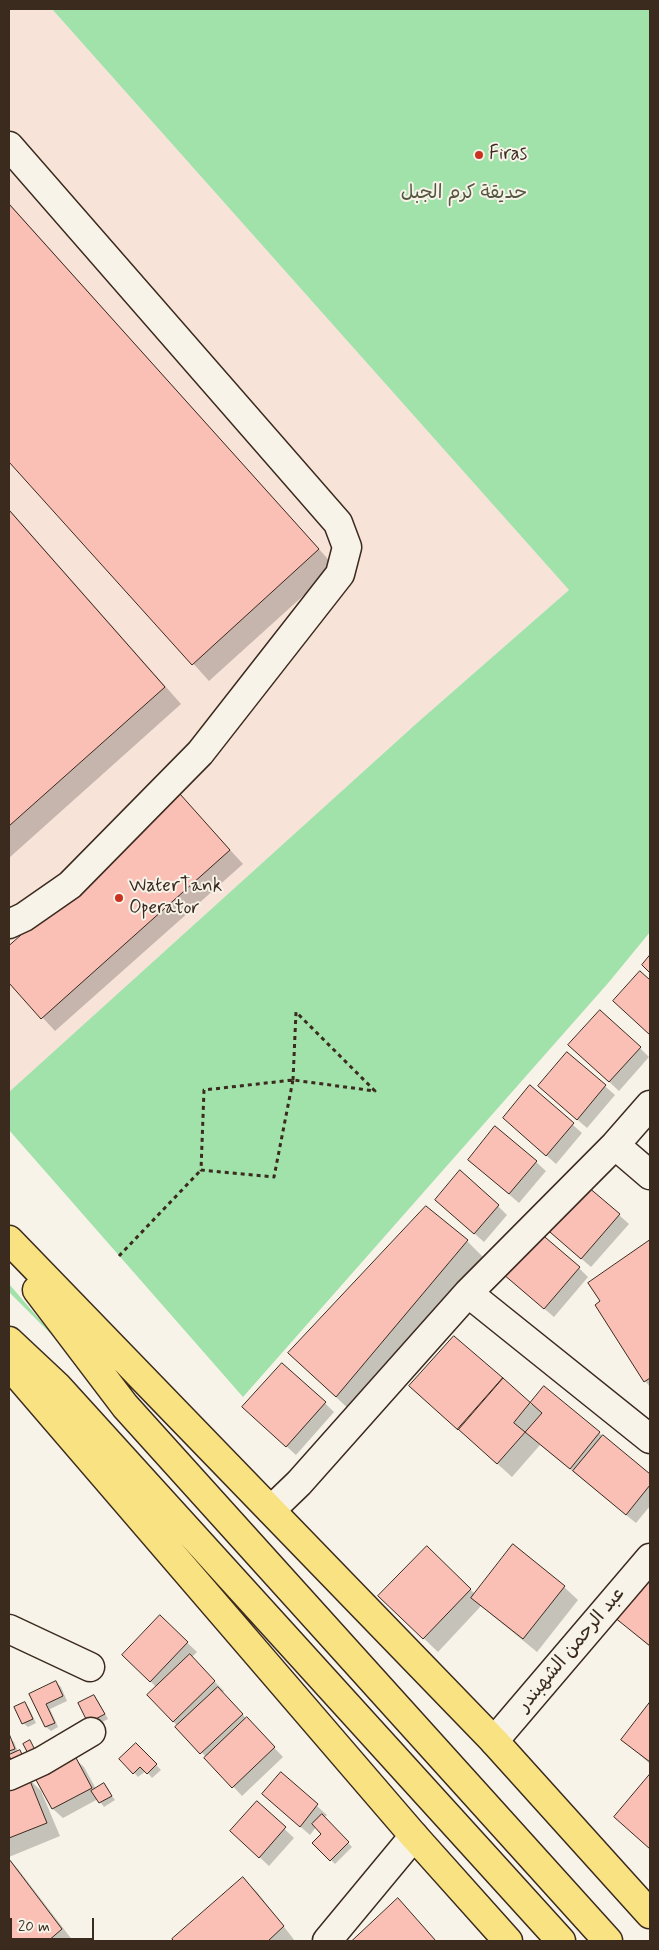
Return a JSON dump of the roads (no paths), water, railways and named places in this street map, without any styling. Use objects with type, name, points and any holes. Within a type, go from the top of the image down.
[{"type":"main road","points":[[9,1240],[494,1741],[648,1906]]},
{"type":"main road","points":[[9,1253],[125,1406],[608,1941]]},
{"type":"main road","points":[[9,1341],[57,1386],[561,1941]]},
{"type":"main road","points":[[9,1365],[414,1836],[508,1941]]},
{"type":"street","points":[[9,146],[338,523],[348,547],[340,574],[200,753],[70,885],[24,917],[9,924]]},
{"type":"street","points":[[271,1510],[299,1483],[468,1293],[615,1144],[650,1105]]},
{"type":"street","points":[[615,1144],[650,1175]]},
{"type":"street","points":[[468,1293],[650,1439]]},
{"type":"street","name":"عبد الرحمن الشهبندر","points":[[494,1741],[650,1558]]},
{"type":"street","points":[[9,1629],[90,1667]]},
{"type":"street","points":[[9,1776],[42,1761],[90,1732]]},
{"type":"street","points":[[327,1941],[414,1836]]},
{"type":"place","name":"Firas","points":[[479,155]]},
{"type":"place","name":"WaterTank Operator","points":[[119,898]]},
{"type":"park label","name":"حديقة كرم الجبل","points":[[464,194]]}]
